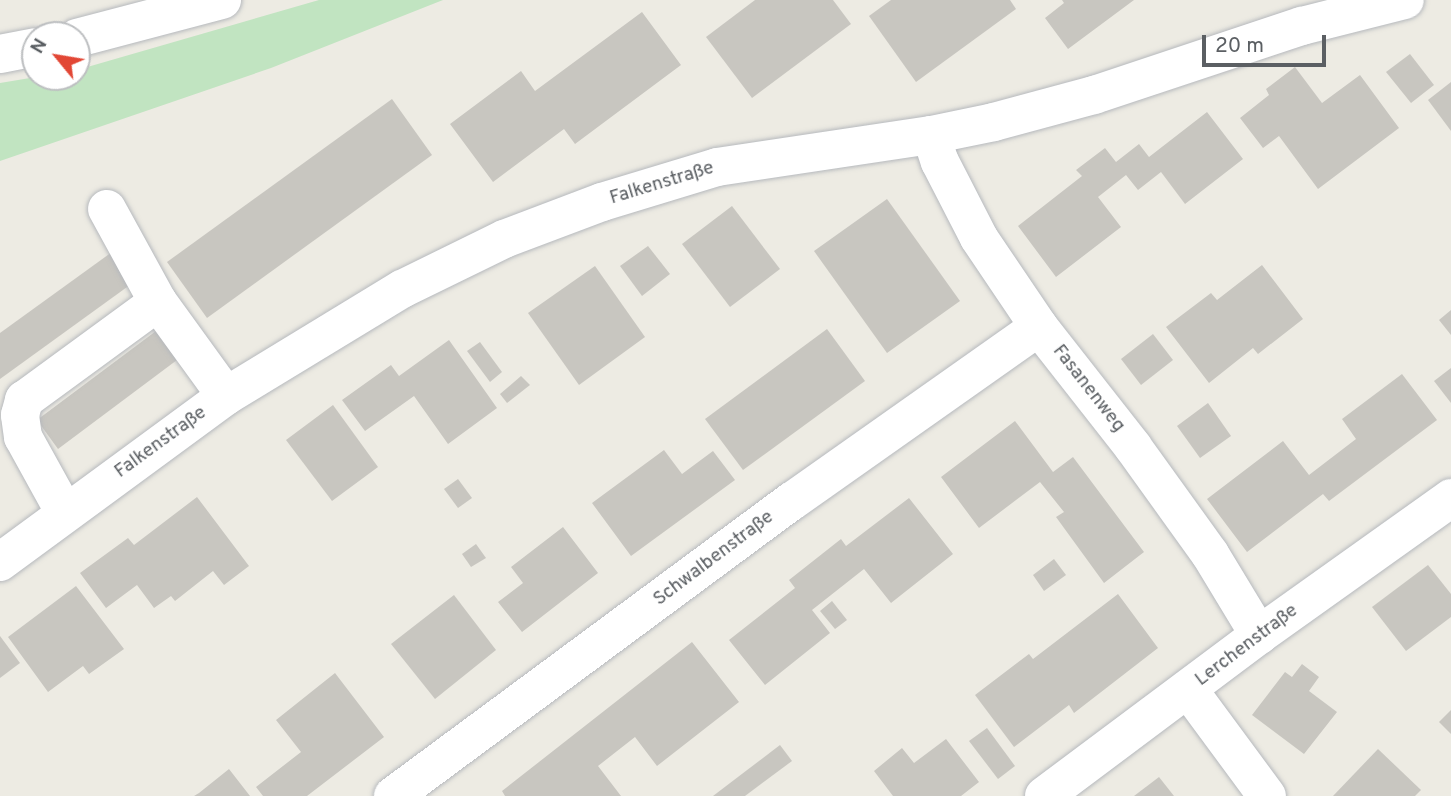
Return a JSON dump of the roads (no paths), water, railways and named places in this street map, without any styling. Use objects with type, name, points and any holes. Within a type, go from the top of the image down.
[{"type":"street","points":[[91,34],[222,0]]},
{"type":"street","name":"Falkenstraße","points":[[0,562],[226,396],[402,289],[504,239],[602,202],[717,167],[931,135],[1094,94],[1301,26],[1405,0]]},
{"type":"street","points":[[0,54],[21,50]]},
{"type":"street","name":"Fasanenweg","points":[[931,135],[940,162],[979,239],[1039,327],[1141,458],[1210,554],[1259,635]]},
{"type":"street","points":[[107,209],[158,302],[226,396]]},
{"type":"street","points":[[65,513],[23,438],[20,415],[24,400],[158,302]]},
{"type":"street","name":"Schwalbenstraße","points":[[393,796],[792,501],[1039,327]]},
{"type":"street","name":"Lerchenstraße","points":[[1044,796],[1259,635],[1451,498]]},
{"type":"street","points":[[1188,689],[1266,796]]}]
